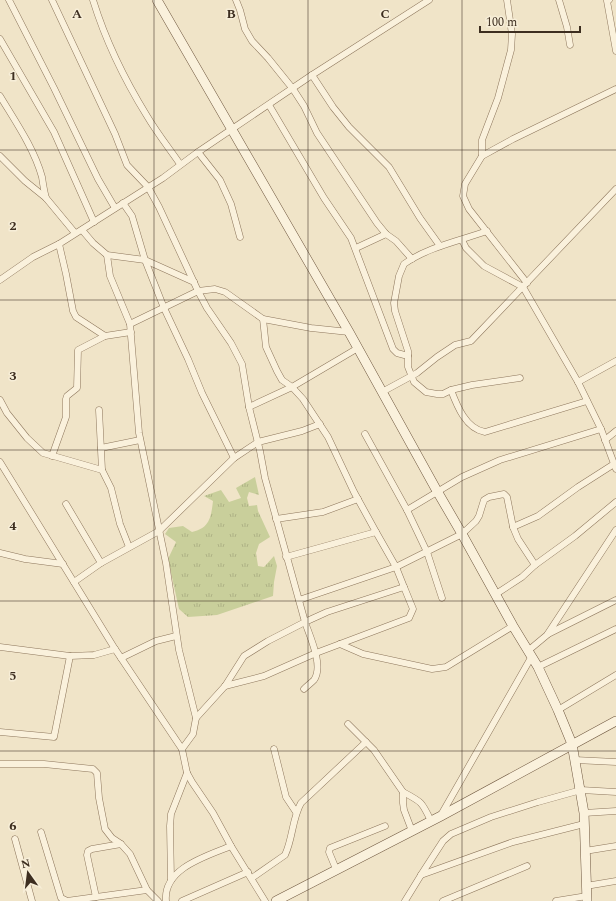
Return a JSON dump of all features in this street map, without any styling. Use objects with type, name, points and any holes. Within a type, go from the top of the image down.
[{"type":"street","points":[[9,0],[98,179],[115,208]]},
{"type":"street","points":[[52,0],[115,134],[127,165],[148,187],[159,207],[198,291],[238,355],[242,364],[249,407],[265,478],[286,557],[305,622],[316,653],[318,673],[314,680],[304,689]]},
{"type":"street","points":[[93,0],[115,55],[131,86],[147,116],[180,164]]},
{"type":"street","points":[[157,0],[350,332],[437,491],[513,626],[538,667],[558,710],[572,744],[581,790],[584,813],[587,898],[556,901]]},
{"type":"street","points":[[236,0],[245,29],[252,41],[293,89],[304,106],[317,133],[386,234],[396,241],[412,259]]},
{"type":"street","points":[[0,280],[33,257],[59,244],[163,178],[180,164],[312,75],[429,0]]},
{"type":"street","points":[[482,156],[482,140],[498,98],[511,50],[512,34],[507,0]]},
{"type":"street","points":[[559,0],[567,27],[570,45]]},
{"type":"street","points":[[608,0],[616,50]]},
{"type":"street","points":[[0,39],[54,132],[94,222]]},
{"type":"street","points":[[312,75],[333,108],[349,127],[389,168],[420,218],[440,246]]},
{"type":"street","points":[[513,527],[538,516],[578,487],[615,467],[601,429],[578,382],[525,285],[469,209],[463,196],[465,184],[482,156],[513,139],[616,89]]},
{"type":"street","points":[[0,96],[29,146],[37,163],[46,198]]},
{"type":"street","points":[[269,105],[324,198],[351,238],[393,349],[397,353],[408,356]]},
{"type":"street","points":[[198,152],[220,180],[231,204],[240,237]]},
{"type":"street","points":[[0,156],[46,198],[75,234]]},
{"type":"street","points":[[382,392],[411,376],[455,345],[471,342],[616,189]]},
{"type":"street","points":[[123,203],[132,216],[145,260],[164,308],[202,393],[234,458]]},
{"type":"street","points":[[82,230],[93,243],[107,255],[145,260],[194,282]]},
{"type":"street","points":[[486,231],[440,246],[404,264],[399,276],[394,303],[395,311],[408,356],[408,367],[411,376],[414,382],[426,392],[431,394],[443,394],[451,390],[472,385],[520,378]]},
{"type":"street","points":[[356,248],[386,234]]},
{"type":"street","points":[[462,240],[466,248],[484,266],[525,285]]},
{"type":"street","points":[[59,244],[73,311],[76,317],[105,336]]},
{"type":"street","points":[[107,255],[110,276],[130,324],[140,440],[166,563],[176,636],[196,718],[193,734],[182,749]]},
{"type":"street","points":[[130,324],[198,291],[215,289],[225,292],[263,319],[311,328],[350,332]]},
{"type":"street","points":[[225,686],[264,676],[316,653],[409,618],[413,609],[396,567],[358,499],[328,437],[303,399],[292,387],[282,380],[272,361],[266,347],[263,319]]},
{"type":"street","points":[[52,456],[66,417],[66,398],[77,388],[78,350],[105,336],[131,332]]},
{"type":"street","points":[[249,407],[292,387],[358,348]]},
{"type":"street","points":[[578,382],[616,361]]},
{"type":"street","points":[[451,390],[462,415],[477,431],[485,432],[587,401]]},
{"type":"street","points":[[0,400],[7,413],[27,438],[43,453],[102,470]]},
{"type":"street","points":[[99,410],[102,470],[111,488],[120,524],[129,547]]},
{"type":"street","points":[[74,582],[101,563],[159,531],[234,458],[258,442],[302,431],[320,424]]},
{"type":"street","points":[[407,510],[462,477],[500,460],[601,429]]},
{"type":"street","points":[[605,440],[616,431]]},
{"type":"street","points":[[365,434],[407,510],[427,552],[442,598]]},
{"type":"street","points":[[101,448],[140,440]]},
{"type":"street","points":[[0,462],[115,649],[182,749],[187,773],[195,788],[213,813],[231,846],[265,901]]},
{"type":"street","points":[[299,600],[396,567],[462,534],[476,521],[484,500],[489,497],[504,494],[507,497],[513,527],[535,565]]},
{"type":"street","points":[[276,519],[323,512],[358,499]]},
{"type":"street","points":[[496,594],[522,577],[535,565],[575,536],[616,502]]},
{"type":"street","points":[[66,504],[101,563]]},
{"type":"street","points":[[441,816],[530,653],[547,635],[616,530]]},
{"type":"street","points":[[286,557],[376,532]]},
{"type":"street","points":[[0,553],[25,559],[63,564]]},
{"type":"street","points":[[196,718],[225,686],[244,656],[268,641],[327,612],[404,587]]},
{"type":"street","points":[[547,635],[616,600]]},
{"type":"street","points":[[340,644],[363,654],[432,668],[446,667],[513,626]]},
{"type":"street","points":[[538,667],[616,629]]},
{"type":"street","points":[[121,658],[156,641],[176,636]]},
{"type":"street","points":[[0,647],[70,656],[94,655],[115,649]]},
{"type":"street","points":[[0,732],[54,737],[70,656]]},
{"type":"street","points":[[558,710],[616,675]]},
{"type":"street","points":[[276,901],[441,816],[616,721]]},
{"type":"street","points":[[348,724],[374,750],[403,792],[419,800],[424,805],[431,821]]},
{"type":"street","points":[[252,878],[286,855],[296,812],[301,803],[366,742]]},
{"type":"street","points":[[274,749],[286,797],[296,812]]},
{"type":"street","points":[[575,760],[616,762]]},
{"type":"street","points":[[0,764],[44,764],[93,769],[98,773],[99,798],[105,829],[112,838],[121,844],[130,854],[147,890],[158,901]]},
{"type":"street","points":[[172,880],[171,814],[187,773]]},
{"type":"street","points":[[405,901],[443,841],[451,834],[491,817],[581,790],[616,792]]},
{"type":"street","points":[[403,792],[404,810],[412,831]]},
{"type":"street","points":[[584,813],[616,810]]},
{"type":"street","points":[[421,875],[513,842],[584,824]]},
{"type":"street","points":[[336,869],[329,852],[330,848],[385,826]]},
{"type":"street","points":[[41,832],[61,898],[67,901],[147,890]]},
{"type":"street","points":[[15,840],[32,901]]},
{"type":"street","points":[[96,897],[87,855],[88,851],[121,844]]},
{"type":"street","points":[[165,900],[166,892],[178,872],[188,865],[231,846]]},
{"type":"street","points":[[585,851],[616,846]]},
{"type":"street","points":[[444,901],[527,866]]},
{"type":"street","points":[[182,901],[248,872]]},
{"type":"street","points":[[586,886],[616,881]]},
{"type":"green space","points":[[255,477],[259,495],[249,492],[247,498],[249,506],[257,505],[258,511],[270,537],[259,544],[256,553],[258,566],[264,567],[274,556],[277,566],[273,596],[217,615],[188,617],[179,609],[168,559],[176,542],[165,534],[169,528],[183,526],[192,532],[203,528],[210,517],[213,501],[204,496],[221,490],[229,502],[241,498],[236,488]]}]
